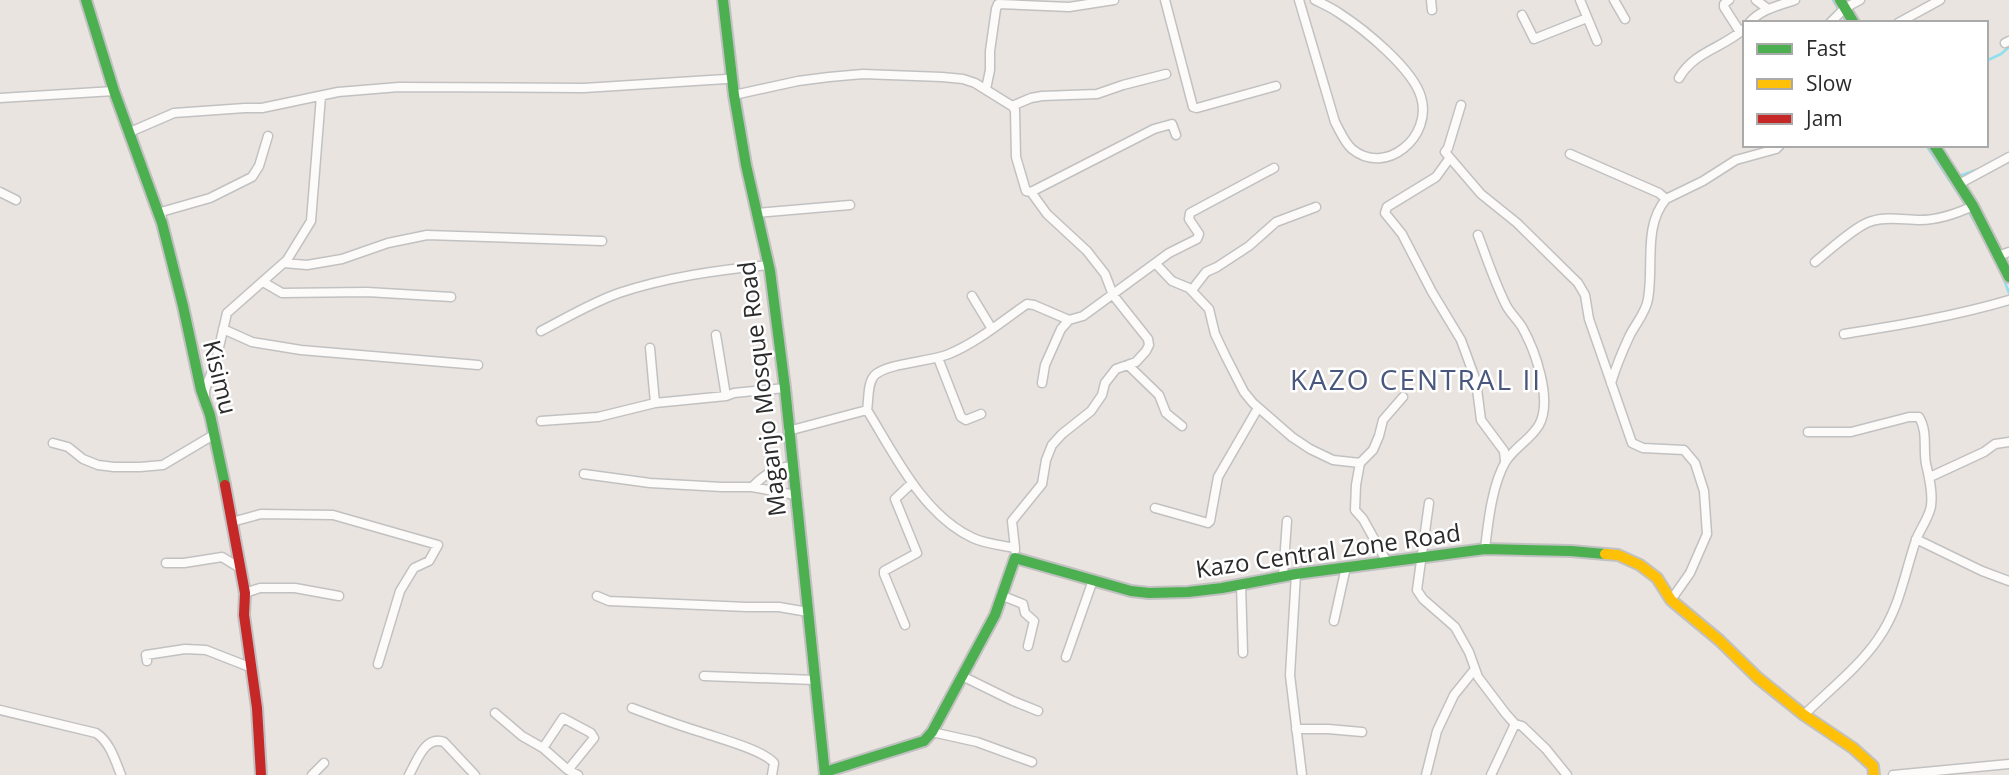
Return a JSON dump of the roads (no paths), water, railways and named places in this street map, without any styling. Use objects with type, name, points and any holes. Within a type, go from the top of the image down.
[{"type":"street","name":"Kisimu","points":[[86,0],[114,92],[162,223],[218,449],[245,593],[244,615],[252,668],[261,775]]},
{"type":"street","name":"Maganjo Mosque Road","points":[[723,0],[734,95],[746,165],[769,265],[786,388],[788,431],[825,774]]},
{"type":"street","points":[[986,89],[998,4],[1069,7],[1114,0]]},
{"type":"street","points":[[1165,0],[1193,107],[1198,108],[1276,86]]},
{"type":"street","points":[[1298,0],[1335,122],[1345,140],[1353,150],[1371,157],[1387,157],[1398,152],[1410,144],[1418,133],[1423,119],[1422,97],[1411,79],[1373,38],[1338,12],[1315,0]]},
{"type":"street","points":[[1431,0],[1432,10]]},
{"type":"street","points":[[1580,0],[1597,41]]},
{"type":"street","points":[[1614,0],[1625,19]]},
{"type":"street","points":[[1679,78],[1698,55],[1742,30],[1724,7],[1730,0]]},
{"type":"street","points":[[1756,0],[1768,9]]},
{"type":"street","points":[[1751,21],[1768,9],[1795,0]]},
{"type":"street","points":[[1831,21],[1843,4],[1860,0]]},
{"type":"street","points":[[1902,21],[1940,0]]},
{"type":"street","points":[[1843,4],[1853,21]]},
{"type":"street","points":[[1522,15],[1534,39],[1587,18]]},
{"type":"street","points":[[734,95],[798,81],[863,74],[942,76],[963,79],[986,89],[1012,106],[1016,117],[1015,139],[1020,172],[1026,191],[1031,192],[1047,214],[1087,251],[1105,274],[1113,295],[1149,345],[1136,362],[1116,369],[1105,383],[1102,394],[1091,411],[1052,445],[1042,484],[1012,521],[1015,553],[1003,596],[932,732],[924,741],[825,774]]},
{"type":"street","points":[[1012,106],[1042,96],[1097,94],[1166,74]]},
{"type":"street","points":[[130,132],[174,113],[262,108],[321,96],[399,87],[584,88],[726,79]]},
{"type":"street","points":[[0,98],[114,92]]},
{"type":"street","points":[[205,402],[205,390],[216,360],[227,313],[284,263],[312,221],[321,96]]},
{"type":"street","points":[[1461,105],[1445,152],[1481,194],[1517,223],[1578,283],[1585,295],[1589,319],[1632,443],[1643,448],[1680,449],[1688,452],[1695,463],[1704,491],[1707,534],[1690,573],[1671,600]]},
{"type":"street","points":[[1031,192],[1154,129],[1172,124],[1176,135]]},
{"type":"street","points":[[162,223],[161,212],[210,198],[252,177],[259,166],[268,136]]},
{"type":"street","points":[[1611,383],[1617,363],[1648,302],[1649,258],[1661,205],[1666,198],[1703,181],[1736,160],[1778,147]]},
{"type":"street","points":[[1935,147],[2004,254],[2009,277]]},
{"type":"street","points":[[1570,154],[1666,198]]},
{"type":"street","points":[[1959,184],[2009,158]]},
{"type":"street","points":[[1450,159],[1436,177],[1387,207],[1385,213],[1402,234],[1461,340],[1476,381],[1482,420],[1504,451],[1506,461]]},
{"type":"street","points":[[1042,383],[1045,365],[1061,329],[1069,320],[1083,316],[1169,253],[1199,237],[1189,219],[1190,213],[1274,168]]},
{"type":"street","points":[[0,192],[16,200]]},
{"type":"street","points":[[757,213],[850,205]]},
{"type":"street","points":[[1815,262],[1869,221],[1905,218],[1920,220],[1961,212],[1973,206]]},
{"type":"street","points":[[1192,290],[1206,272],[1249,246],[1276,222],[1316,207]]},
{"type":"street","points":[[284,263],[307,265],[342,259],[388,243],[427,235],[602,241]]},
{"type":"street","points":[[1478,235],[1507,308],[1521,326],[1531,347],[1542,380],[1543,400],[1539,424],[1506,461],[1498,480],[1485,549]]},
{"type":"street","points":[[1156,264],[1172,281],[1192,290],[1209,309],[1215,334],[1226,357],[1244,392],[1258,408],[1310,449],[1333,460],[1360,463]]},
{"type":"street","points":[[541,331],[621,292],[694,274],[769,265]]},
{"type":"street","points":[[263,282],[282,293],[367,292],[451,297]]},
{"type":"street","points":[[972,296],[992,329]]},
{"type":"street","points":[[1844,334],[1974,310],[2009,300]]},
{"type":"street","points":[[1015,553],[973,538],[943,520],[912,483],[867,410],[870,380],[878,372],[938,358],[976,340],[1030,303],[1069,320]]},
{"type":"street","points":[[223,329],[252,342],[301,350],[478,365]]},
{"type":"street","points":[[716,335],[726,396]]},
{"type":"street","points":[[650,348],[655,403]]},
{"type":"street","points":[[938,358],[961,417],[966,420],[981,414]]},
{"type":"street","points":[[1128,365],[1159,395],[1166,413],[1182,426]]},
{"type":"street","points":[[541,421],[598,417],[655,403],[786,388]]},
{"type":"street","points":[[1387,562],[1355,510],[1356,485],[1360,463],[1373,450],[1383,420],[1403,397]]},
{"type":"street","points":[[1155,508],[1208,523],[1218,477],[1258,408]]},
{"type":"street","points":[[788,431],[867,410]]},
{"type":"street","points":[[1804,715],[1865,655],[1887,626],[1896,609],[1916,539],[1931,506],[1926,442],[1923,423],[1919,417],[1909,416],[1851,432],[1808,432]]},
{"type":"street","points":[[53,443],[68,447],[83,459],[98,465],[140,467],[163,465],[210,437],[214,438]]},
{"type":"street","points":[[1930,477],[1984,452],[1995,444],[2009,442]]},
{"type":"street","points":[[752,487],[771,471],[793,466]]},
{"type":"street","points":[[584,474],[650,483],[752,487],[795,495]]},
{"type":"street","points":[[905,625],[884,571],[917,553],[895,499],[912,483]]},
{"type":"street","points":[[1429,503],[1416,590],[1455,627],[1486,690],[1515,724],[1522,726],[1567,775]]},
{"type":"street","points":[[232,522],[261,514],[333,515],[438,545],[429,561],[414,568],[400,591],[378,664]]},
{"type":"street","points":[[1283,576],[1287,521]]},
{"type":"street","points":[[1916,539],[1982,571],[2009,580]]},
{"type":"street","name":"Kazo Central Zone Road","points":[[1015,553],[1093,580],[1131,591],[1149,593],[1188,592],[1296,574],[1485,549],[1619,555],[1640,565],[1657,578],[1671,600],[1719,640],[1758,678],[1804,715],[1853,748],[1873,766],[1874,775]]},
{"type":"street","points":[[166,563],[184,564],[222,557],[240,568]]},
{"type":"street","points":[[1334,621],[1346,567]]},
{"type":"street","points":[[1296,574],[1290,675],[1302,775]]},
{"type":"street","points":[[1066,657],[1093,580]]},
{"type":"street","points":[[1241,584],[1243,653]]},
{"type":"street","points":[[245,593],[260,589],[295,588],[339,596]]},
{"type":"street","points":[[597,596],[609,600],[779,607],[808,612]]},
{"type":"street","points":[[1003,596],[1023,604],[1025,613],[1034,621],[1028,646]]},
{"type":"street","points":[[146,661],[146,655],[185,649],[206,650],[252,668]]},
{"type":"street","points":[[1426,775],[1437,731],[1454,695],[1475,669]]},
{"type":"street","points":[[704,676],[815,680]]},
{"type":"street","points":[[962,676],[1038,710]]},
{"type":"street","points":[[632,708],[726,739],[768,757],[774,763],[772,775]]},
{"type":"street","points":[[0,710],[96,733],[108,744],[121,775]]},
{"type":"street","points":[[495,713],[522,736],[543,748],[568,770],[578,775]]},
{"type":"street","points":[[543,748],[563,718],[591,733],[594,738],[568,770]]},
{"type":"street","points":[[1491,775],[1515,724]]},
{"type":"street","points":[[1296,729],[1362,732]]},
{"type":"street","points":[[932,732],[977,743],[1032,762]]},
{"type":"street","points":[[409,775],[422,749],[434,740],[444,742],[475,775]]},
{"type":"street","points":[[312,775],[324,763]]},
{"type":"street","points":[[1893,775],[2009,764]]},
{"type":"waterway","points":[[1833,0],[1846,21]]},
{"type":"waterway","points":[[1988,60],[2009,47]]},
{"type":"waterway","points":[[1927,147],[1967,207]]},
{"type":"waterway","points":[[1962,175],[1979,169]]},
{"type":"waterway","points":[[1969,212],[1981,234]]},
{"type":"waterway","points":[[2002,274],[2009,293]]},
{"type":"district","name":"KAZO CENTRAL II","points":[[1416,379]]}]
